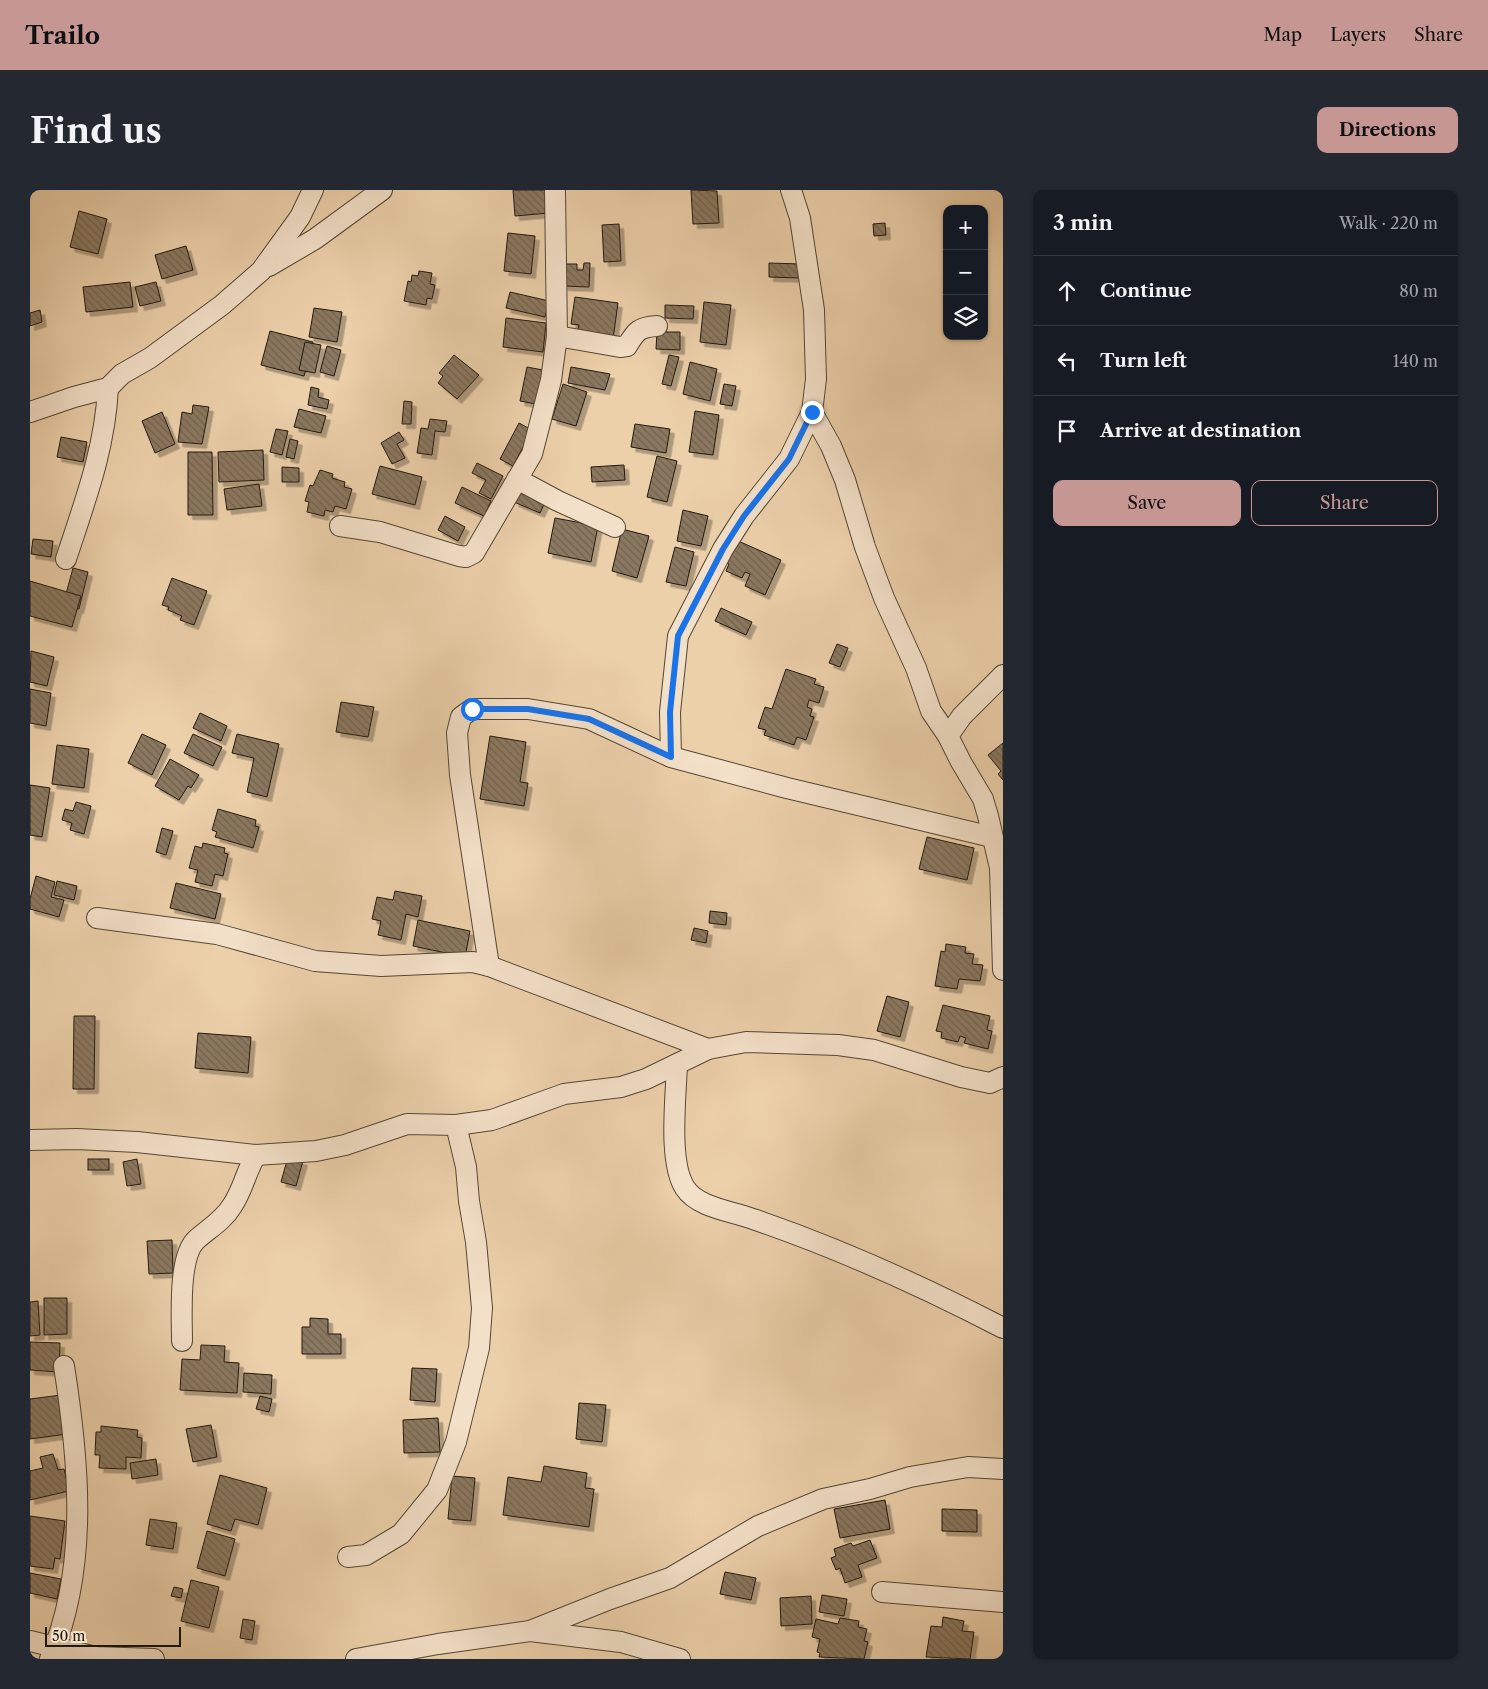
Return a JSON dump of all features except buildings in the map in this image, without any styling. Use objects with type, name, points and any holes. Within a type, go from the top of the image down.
[{"type":"street","points":[[261,271],[300,217],[313,190]]},
{"type":"street","points":[[30,412],[108,388],[122,374],[150,358],[189,331],[261,271],[315,239],[382,190]]},
{"type":"street","points":[[340,526],[380,532],[466,557],[474,554],[532,454],[551,380],[557,336],[555,190]]},
{"type":"street","points":[[671,757],[670,712],[678,636],[723,549],[744,516],[789,459],[812,412],[816,379],[814,310],[800,218],[791,190]]},
{"type":"street","points":[[557,336],[620,347],[627,346],[635,332],[642,327],[657,326]]},
{"type":"street","points":[[66,559],[96,466],[106,422],[108,388]]},
{"type":"street","points":[[812,412],[831,446],[845,480],[865,546],[916,668],[931,711],[948,736],[983,799],[1000,868],[1003,970]]},
{"type":"street","points":[[517,479],[558,501],[615,527]]},
{"type":"street","points":[[948,736],[962,716],[1003,674]]},
{"type":"street","points":[[489,966],[460,775],[457,732],[461,717],[472,709],[528,709],[589,719],[671,757],[787,788],[992,837]]},
{"type":"street","points":[[97,918],[217,934],[315,961],[382,966],[473,962],[489,966],[708,1049]]},
{"type":"street","points":[[31,1134],[256,1154],[316,1151],[345,1144],[380,1131],[407,1124],[456,1125],[492,1120],[564,1094],[621,1087],[646,1079],[708,1049],[746,1042],[838,1045],[874,1050],[961,1077],[990,1083],[1003,1076]]},
{"type":"street","points":[[677,1064],[676,1170],[686,1190],[710,1206],[752,1218],[841,1254],[962,1307],[1003,1328]]},
{"type":"street","points":[[348,1557],[366,1555],[400,1534],[437,1490],[456,1442],[479,1348],[482,1308],[466,1167],[456,1125]]},
{"type":"street","points":[[182,1341],[183,1295],[186,1264],[191,1247],[232,1206],[248,1167],[256,1154]]},
{"type":"street","points":[[53,1653],[69,1594],[77,1514],[78,1486],[74,1430],[64,1366]]},
{"type":"street","points":[[356,1659],[438,1644],[530,1631],[610,1599],[670,1578],[758,1526],[823,1499],[870,1489],[910,1477],[968,1467],[1003,1469]]},
{"type":"street","points":[[882,1592],[1003,1602]]},
{"type":"street","points":[[530,1631],[621,1642],[680,1659]]},
{"type":"street","points":[[30,1641],[53,1653],[154,1659]]},
{"type":"route","points":[[472,709],[528,709],[589,719],[671,757],[670,712],[678,636],[723,549],[744,516],[789,459],[812,412]]}]
